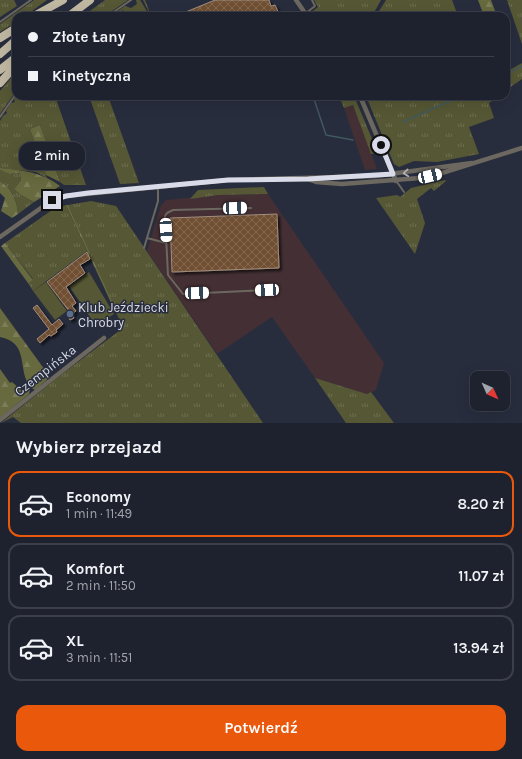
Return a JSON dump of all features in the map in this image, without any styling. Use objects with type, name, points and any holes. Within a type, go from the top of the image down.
[{"type":"highway","points":[[42,12],[64,0]]},
{"type":"highway","points":[[50,12],[64,0]]},
{"type":"highway","points":[[74,12],[90,0]]},
{"type":"highway","points":[[0,38],[12,30]]},
{"type":"highway","points":[[0,54],[12,44]]},
{"type":"highway","points":[[0,70],[12,60]]},
{"type":"highway","points":[[0,82],[12,69]]},
{"type":"street","points":[[296,0],[304,12]]},
{"type":"street","points":[[362,100],[396,181]]},
{"type":"street","points":[[308,179],[316,182],[333,184],[396,181],[442,173],[522,148]]},
{"type":"street","points":[[0,237],[40,208],[59,198],[158,186],[228,180],[308,179],[393,174],[472,163]]},
{"type":"street","name":"Czempińska","points":[[0,420],[104,338]]},
{"type":"lane","points":[[14,12],[31,0]]},
{"type":"lane","points":[[114,12],[132,0]]},
{"type":"lane","points":[[309,12],[315,6],[312,0]]},
{"type":"lane","points":[[0,22],[12,13]]},
{"type":"lane","points":[[0,117],[12,100]]},
{"type":"lane","points":[[396,181],[404,192]]},
{"type":"lane","points":[[144,248],[158,201],[158,186]]},
{"type":"lane","points":[[251,208],[170,210],[165,216],[168,275],[182,293],[267,290]]},
{"type":"lane","points":[[147,238],[166,243]]},
{"type":"shaded area","points":[[353,105],[377,169],[365,170],[344,108]]},
{"type":"shaded area","points":[[268,194],[384,363],[376,390],[367,394],[315,378],[272,317],[217,354],[147,251],[161,205],[166,200],[218,195]]},
{"type":"green space","points":[[0,0],[14,0],[17,6],[0,17]]},
{"type":"green space","points":[[34,0],[47,0],[30,12],[17,12]]},
{"type":"green space","points":[[105,0],[128,0],[111,12],[88,12]]},
{"type":"green space","points":[[136,0],[140,0],[147,12],[124,12],[123,10],[117,12],[125,6],[131,8],[137,4]]},
{"type":"green space","points":[[143,0],[145,0],[150,12]]},
{"type":"green space","points":[[314,0],[381,0],[374,12],[313,12],[318,7]]},
{"type":"green space","points":[[386,0],[452,0],[456,12],[378,12]]},
{"type":"green space","points":[[478,0],[491,0],[496,12],[482,12]]},
{"type":"green space","points":[[507,0],[522,0],[522,44]]},
{"type":"green space","points":[[12,16],[12,24],[0,32],[0,24]]},
{"type":"green space","points":[[522,63],[522,79],[510,87],[510,70]]},
{"type":"green space","points":[[12,77],[12,97],[0,114],[0,91]]},
{"type":"green space","points":[[14,100],[56,100],[86,185],[64,185],[60,182],[40,125],[30,129],[47,178],[36,172],[0,168],[0,121],[7,113],[6,111],[11,103],[15,102]]},
{"type":"green space","points":[[90,100],[109,100],[139,183],[120,184]]},
{"type":"green space","points":[[341,100],[356,100],[378,153],[371,154],[353,105],[344,108]]},
{"type":"green space","points":[[368,100],[493,100],[489,103],[494,118],[469,127],[479,154],[437,162],[414,161],[399,167],[394,164]]},
{"type":"green space","points":[[40,125],[60,182],[46,175],[30,129]]},
{"type":"green space","points":[[0,168],[24,171],[39,175],[60,186],[34,202],[21,195],[14,189],[21,180],[20,173],[9,174],[0,170]]},
{"type":"green space","points":[[0,170],[9,174],[20,173],[21,180],[14,189],[21,195],[34,202],[18,214],[11,191],[0,181]]},
{"type":"green space","points":[[0,181],[11,191],[15,200],[18,214],[12,218],[1,211],[5,198],[0,193]]},
{"type":"green space","points":[[446,181],[434,191],[431,188],[417,199],[425,223],[415,254],[376,198],[397,195],[400,197],[411,188]]},
{"type":"green space","points":[[264,187],[268,194],[218,195],[190,199],[198,190]]},
{"type":"green space","points":[[91,201],[116,206],[263,423],[21,423],[13,417],[1,423],[58,377],[123,328],[68,205]]},
{"type":"green space","points":[[66,205],[87,251],[33,291],[28,283],[33,279],[5,243],[52,210]]},
{"type":"green space","points":[[66,205],[68,205],[114,306],[113,307]]},
{"type":"green space","points":[[5,243],[33,280],[28,283],[1,246]]},
{"type":"green space","points":[[89,272],[114,314],[96,326],[69,286]]},
{"type":"green space","points":[[46,282],[67,311],[55,320],[33,291]]},
{"type":"green space","points":[[0,308],[50,377],[35,390],[25,377],[20,353],[16,346],[10,340],[0,337]]},
{"type":"green space","points":[[0,369],[10,383],[12,382],[21,390],[30,390],[29,394],[0,418]]},
{"type":"green space","points":[[315,378],[367,394],[371,392],[394,423],[346,423]]},
{"type":"building","points":[[215,0],[269,0],[271,6],[275,5],[278,12],[186,12]]},
{"type":"building","points":[[277,214],[279,268],[172,272],[170,218]]},
{"type":"building","points":[[87,252],[90,259],[80,265],[85,273],[66,287],[76,303],[72,306],[76,311],[72,314],[74,318],[70,320],[66,313],[69,311],[47,282]]},
{"type":"building","points":[[37,305],[52,325],[59,319],[63,324],[56,330],[57,332],[51,336],[49,335],[40,343],[37,339],[49,329],[33,308]]},
{"type":"waterway","points":[[510,73],[522,66]]},
{"type":"waterway","points":[[314,100],[326,135],[353,140]]},
{"type":"waterway","points":[[403,122],[452,100]]},
{"type":"place","name":"Klub Jeździecki Chrobry","points":[[70,314]]},
{"type":"route","points":[[52,200],[66,196],[88,193],[228,180],[276,178],[308,179],[314,177],[354,177],[393,174],[381,145]]}]
